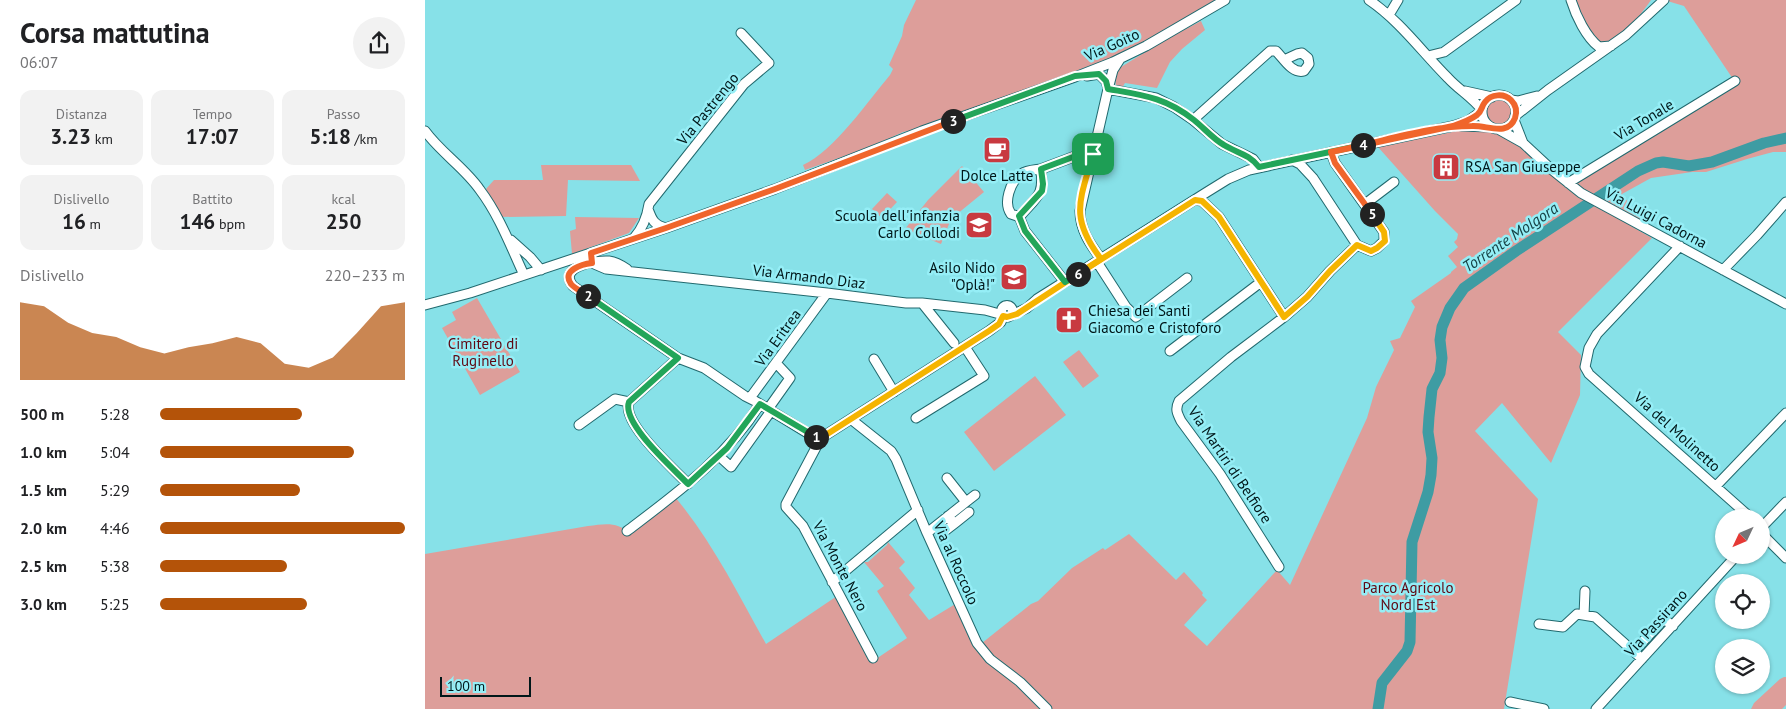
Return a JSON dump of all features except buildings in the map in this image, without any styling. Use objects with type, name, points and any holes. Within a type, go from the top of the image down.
[{"type":"street","name":"Via Goito","points":[[425,305],[447,300],[541,270],[666,228],[782,186],[921,131],[1120,59],[1147,46],[1225,0]]},
{"type":"street","points":[[1369,0],[1389,15],[1452,82],[1482,110]]},
{"type":"street","points":[[1389,15],[1398,0]]},
{"type":"street","points":[[1429,56],[1444,52],[1517,0]]},
{"type":"street","points":[[1571,0],[1574,10],[1591,39],[1599,47],[1611,46]]},
{"type":"street","points":[[1648,14],[1657,0]]},
{"type":"street","points":[[1453,126],[1508,127],[1515,118],[1548,90],[1633,29],[1664,0]]},
{"type":"street","name":"Via Pastrengo","points":[[633,239],[640,232],[652,200],[744,84],[769,63],[741,33]]},
{"type":"street","points":[[1590,61],[1593,48],[1591,39]]},
{"type":"street","points":[[1193,120],[1269,51],[1276,51],[1284,60]]},
{"type":"street","points":[[1439,68],[1439,60],[1444,52]]},
{"type":"street","points":[[1120,59],[1111,74],[1082,194],[1080,218],[1084,234],[1126,306],[1136,317],[1187,278]]},
{"type":"street","points":[[1075,76],[1099,74],[1106,81],[1108,89]]},
{"type":"street","name":"Via Tonale","points":[[1568,183],[1735,81]]},
{"type":"street","points":[[1108,89],[1156,98],[1174,107],[1223,144],[1253,159],[1259,167]]},
{"type":"street","points":[[1462,90],[1522,101],[1548,90]]},
{"type":"street","points":[[1492,97],[1485,102],[1482,110],[1483,120],[1494,128]]},
{"type":"street","points":[[1511,100],[1515,108],[1515,118]]},
{"type":"street","points":[[620,243],[614,252],[614,263],[604,261],[579,266],[569,276],[571,284],[678,358],[704,368],[814,437],[821,438],[852,420],[999,324],[1005,312],[1027,308],[1037,299],[1228,179],[1259,167],[1453,126],[1468,121],[1482,110]]},
{"type":"street","name":"Via Luigi Cadorna","points":[[1515,118],[1523,143]]},
{"type":"street","name":"Via Luigi Cadorna","points":[[1494,128],[1523,143],[1568,183],[1589,198],[1786,304]]},
{"type":"street","points":[[425,131],[436,145],[481,190],[505,234],[524,275]]},
{"type":"street","points":[[1292,160],[1300,164],[1313,178],[1357,245],[1371,251],[1385,241],[1384,232],[1335,163],[1331,152]]},
{"type":"street","points":[[1041,169],[1042,191],[1019,216],[1013,216],[1009,210],[1011,188],[1022,173],[1041,169],[1081,154],[1093,154]]},
{"type":"street","points":[[1313,178],[1310,166],[1314,155]]},
{"type":"street","points":[[1365,204],[1394,182]]},
{"type":"street","points":[[1207,192],[1219,217],[1284,317]]},
{"type":"street","points":[[1195,200],[1202,201],[1219,217]]},
{"type":"street","points":[[1723,270],[1786,202]]},
{"type":"street","points":[[648,209],[653,222],[666,228]]},
{"type":"street","points":[[1019,216],[1025,231],[1065,282]]},
{"type":"street","points":[[505,234],[541,270]]},
{"type":"street","name":"Via Martiri di Belfiore","points":[[1279,566],[1220,474],[1177,414],[1176,407],[1179,401],[1216,369],[1307,297],[1357,245]]},
{"type":"street","name":"Via del Molinetto","points":[[1681,246],[1605,324],[1593,339],[1585,361],[1585,367],[1589,374],[1741,509]]},
{"type":"street","name":"Via Armando Diaz","points":[[600,250],[607,252],[614,263],[629,270],[905,303],[922,303],[1005,312]]},
{"type":"street","points":[[591,253],[592,263]]},
{"type":"street","points":[[518,262],[530,257]]},
{"type":"street","points":[[1170,351],[1261,282]]},
{"type":"street","name":"Via Eritrea","points":[[750,398],[827,293]]},
{"type":"street","points":[[922,303],[954,343]]},
{"type":"street","points":[[916,418],[984,376],[965,347]]},
{"type":"street","points":[[678,358],[629,402],[628,411],[637,430],[688,484]]},
{"type":"street","points":[[874,359],[894,392]]},
{"type":"street","points":[[627,531],[688,484],[719,456],[766,408],[789,378],[776,363]]},
{"type":"street","points":[[579,425],[615,399],[629,402]]},
{"type":"street","points":[[719,456],[731,467],[766,408]]},
{"type":"street","points":[[1716,486],[1786,413]]},
{"type":"street","name":"Via al Roccolo","points":[[852,420],[891,451],[902,470],[927,533],[977,643],[990,659],[1020,682],[1047,709]]},
{"type":"street","name":"Via Monte Nero","points":[[821,438],[785,504],[786,508],[803,526],[873,658]]},
{"type":"street","points":[[947,478],[966,502]]},
{"type":"street","points":[[941,534],[966,502],[975,495]]},
{"type":"street","points":[[1770,519],[1786,502]]},
{"type":"street","points":[[832,582],[918,510]]},
{"type":"street","points":[[927,533],[969,512]]},
{"type":"street","points":[[1770,542],[1786,558]]},
{"type":"street","name":"Via Passirano","points":[[1596,709],[1729,564]]},
{"type":"street","points":[[1584,615],[1585,592]]},
{"type":"street","points":[[1539,624],[1563,627],[1577,614],[1595,617],[1642,659]]},
{"type":"street","points":[[1634,651],[1664,619],[1673,626]]},
{"type":"street","points":[[1510,702],[1544,709]]},
{"type":"green space","points":[[916,0],[1218,0],[1114,57],[919,129],[903,132],[873,146],[805,170],[803,165],[827,149],[890,75],[893,69],[889,65]]},
{"type":"green space","points":[[1573,0],[1651,0],[1635,21],[1620,35],[1605,44],[1597,45]]},
{"type":"green space","name":"Parco Agricolo Nord Est","points":[[1664,0],[1786,0],[1786,152],[1773,152],[1706,172],[1692,172],[1651,178],[1622,194],[1641,219],[1631,226],[1652,238],[1558,332],[1581,355],[1580,395],[1551,463],[1502,403],[1475,431],[1538,499],[1504,709],[425,709],[425,554],[588,526],[610,524],[620,527],[630,534],[675,497],[713,550],[766,644],[837,596],[876,659],[907,638],[877,591],[884,586],[864,562],[868,562],[888,542],[905,562],[899,568],[915,588],[909,595],[929,620],[957,603],[982,643],[1031,604],[1038,601],[1072,568],[1129,534],[1176,580],[1184,572],[1203,593],[1202,595],[1207,600],[1184,625],[1207,646],[1277,570],[1290,585],[1367,418],[1376,387],[1394,350],[1390,341],[1400,338],[1415,307],[1411,301],[1457,267],[1448,256],[1458,247],[1454,242],[1458,234],[1378,147],[1457,131],[1483,130],[1512,140],[1569,190],[1583,178],[1737,85],[1684,6]]},
{"type":"green space","points":[[1201,21],[1205,30],[1170,62],[1157,88],[1125,83],[1122,88],[1116,86],[1116,76],[1121,67]]},
{"type":"green space","points":[[1499,100],[1508,104],[1512,113],[1508,122],[1499,126],[1490,122],[1486,113],[1490,104]]},
{"type":"green space","points":[[541,165],[631,165],[640,181],[568,180],[566,216],[500,217],[486,189],[494,180],[543,180]]},
{"type":"green space","points":[[962,166],[984,192],[951,219],[941,244],[905,229],[928,200]]},
{"type":"green space","points":[[887,193],[897,202],[882,218],[872,209]]},
{"type":"green space","points":[[575,217],[639,218],[629,233],[572,254],[570,231],[576,229]]},
{"type":"green space","name":"Cimitero di Ruginello","points":[[477,298],[520,372],[480,395],[442,328],[456,320],[452,312]]},
{"type":"green space","points":[[1079,350],[1099,376],[1083,388],[1063,362]]},
{"type":"green space","points":[[1035,376],[1066,415],[994,471],[964,432]]},
{"type":"green space","points":[[1786,677],[1786,705],[1782,709],[1751,709],[1754,703],[1764,694],[1770,694],[1770,688],[1780,679]]},
{"type":"waterway","name":"Torrente Molgora","points":[[1378,709],[1382,683],[1407,651],[1410,642],[1412,542],[1428,492],[1431,475],[1432,458],[1428,432],[1432,389],[1440,373],[1442,327],[1450,308],[1464,288],[1516,251],[1638,171],[1663,162],[1689,166],[1712,162],[1764,143],[1786,138]]},
{"type":"place","name":"Dolce Latte","points":[[997,150]]},
{"type":"place","name":"RSA San Giuseppe","points":[[1446,167]]},
{"type":"place","name":"Scuola dell'infanzia Carlo Collodi","points":[[979,225]]},
{"type":"place","name":"Asilo Nido \"Oplà!\"","points":[[1014,277]]},
{"type":"place","name":"Chiesa dei Santi Giacomo e Cristoforo","points":[[1069,320]]},
{"type":"route","points":[[1093,154],[1081,154],[1041,169],[1042,191],[1019,216],[1025,231],[1065,282],[1097,262],[1166,218],[1195,200],[1202,201],[1219,217],[1284,317],[1307,297],[1357,245],[1371,251],[1385,241],[1384,232],[1335,163],[1331,152],[1453,126],[1468,121],[1482,111],[1486,101],[1491,97],[1499,95],[1508,98],[1516,110],[1513,122],[1503,129],[1479,125],[1453,126],[1391,138],[1259,167],[1253,159],[1223,144],[1187,115],[1156,98],[1108,89],[1106,81],[1099,74],[1075,76],[921,131],[775,189],[591,253],[592,263],[574,269],[569,276],[570,283],[678,358],[629,402],[627,406],[637,430],[688,484],[727,448],[760,404],[814,437],[821,438],[989,331],[1001,322],[1003,316],[1007,317],[1017,314],[1037,299],[1042,296],[1097,262],[1101,259],[1084,234],[1080,218],[1082,194],[1093,154]]}]
